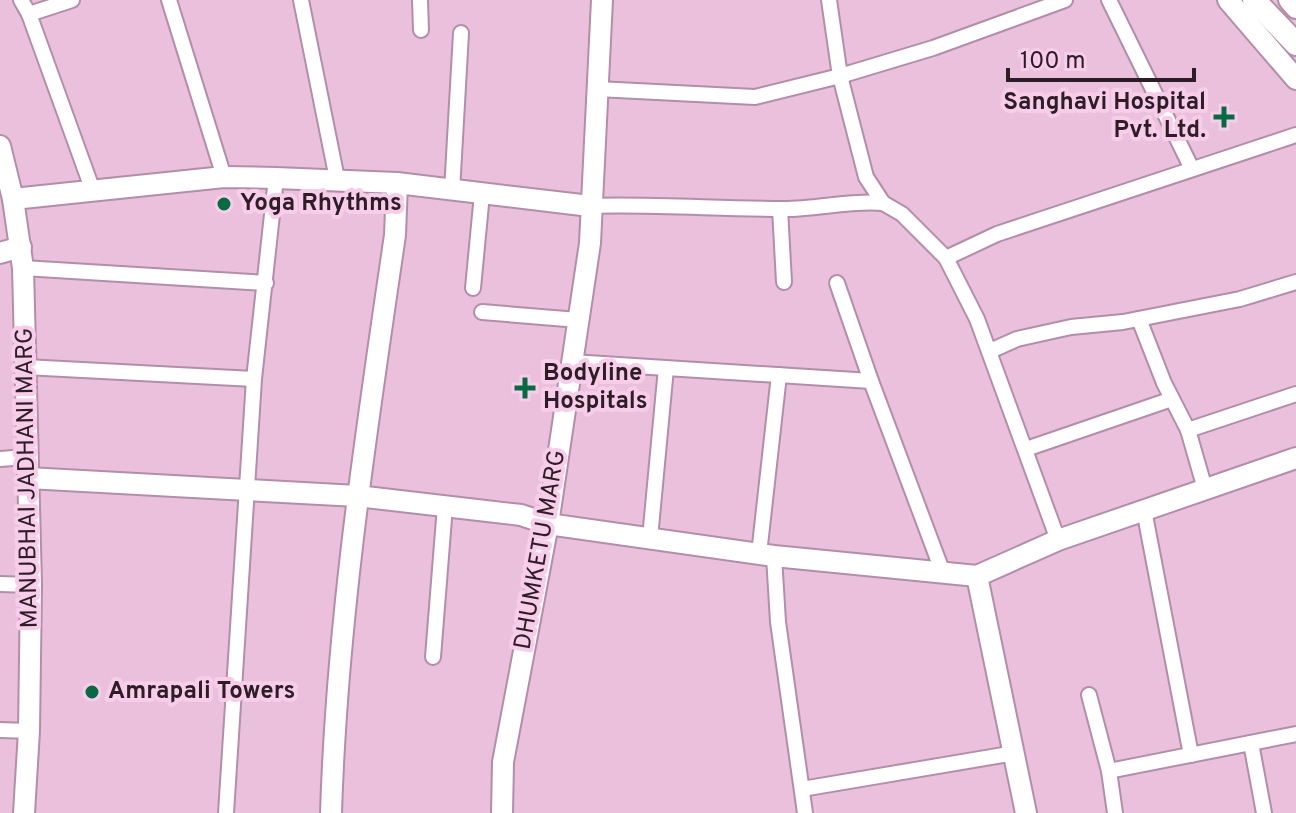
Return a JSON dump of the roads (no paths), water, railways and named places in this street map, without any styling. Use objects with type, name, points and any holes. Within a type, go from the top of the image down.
[{"type":"main road","points":[[1254,0],[1296,44]]},
{"type":"main road","points":[[1275,0],[1296,22]]},
{"type":"street","points":[[21,0],[29,14],[93,191]]},
{"type":"street","points":[[29,14],[72,0]]},
{"type":"street","points":[[169,0],[224,177]]},
{"type":"street","points":[[301,0],[337,179]]},
{"type":"street","points":[[420,0],[421,30]]},
{"type":"street","name":"DHUMKETU MARG","points":[[502,813],[503,762],[548,524],[590,243],[602,0]]},
{"type":"street","points":[[829,0],[840,76],[866,177],[883,203]]},
{"type":"street","points":[[597,89],[755,97],[933,48],[1065,0]]},
{"type":"street","points":[[1109,0],[1192,169]]},
{"type":"street","points":[[1228,0],[1296,79]]},
{"type":"street","points":[[1289,0],[1296,8]]},
{"type":"street","points":[[452,191],[461,33]]},
{"type":"street","points":[[946,258],[997,234],[1296,135]]},
{"type":"street","name":"MANUBHAI JADHANI MARG","points":[[0,146],[13,199],[23,268],[31,585],[29,731],[24,813]]},
{"type":"street","points":[[13,199],[224,177],[397,183],[590,206],[780,209],[848,206],[863,201],[883,203],[902,214],[946,258],[990,351],[1058,540]]},
{"type":"street","points":[[226,813],[254,379],[276,178]]},
{"type":"street","points":[[331,813],[333,724],[357,496],[395,235],[397,183]]},
{"type":"street","points":[[473,288],[482,194]]},
{"type":"street","points":[[780,209],[784,282]]},
{"type":"street","points":[[0,253],[21,247]]},
{"type":"street","points":[[23,268],[266,283]]},
{"type":"street","points":[[990,351],[1017,339],[1240,299],[1296,282]]},
{"type":"street","points":[[837,283],[943,573]]},
{"type":"street","points":[[482,312],[578,320]]},
{"type":"street","points":[[1139,319],[1188,430],[1205,489]]},
{"type":"street","points":[[572,362],[871,381]]},
{"type":"street","points":[[25,367],[254,379]]},
{"type":"street","points":[[650,538],[666,368]]},
{"type":"street","points":[[779,375],[767,555],[805,813]]},
{"type":"street","points":[[1188,430],[1296,394]]},
{"type":"street","points":[[1026,449],[1172,399]]},
{"type":"street","points":[[0,459],[28,468],[248,491],[357,496],[521,515],[548,524],[767,555],[977,576],[1058,540],[1296,458]]},
{"type":"street","points":[[433,657],[445,506]]},
{"type":"street","points":[[1144,510],[1191,755]]},
{"type":"street","points":[[977,576],[1026,813]]},
{"type":"street","points":[[0,584],[31,585]]},
{"type":"street","points":[[1089,695],[1109,771],[1115,813]]},
{"type":"street","points":[[0,730],[29,731]]},
{"type":"street","points":[[1109,771],[1296,734]]},
{"type":"street","points":[[1251,743],[1264,813]]},
{"type":"street","points":[[802,789],[1015,753]]},
{"type":"place","name":"Sanghavi Hospital Pvt. Ltd.","points":[[1224,117]]},
{"type":"place","name":"Yoga Rhythms","points":[[224,204]]},
{"type":"place","name":"Bodyline Hospitals","points":[[525,388]]},
{"type":"place","name":"Amrapali Towers","points":[[92,692]]}]
